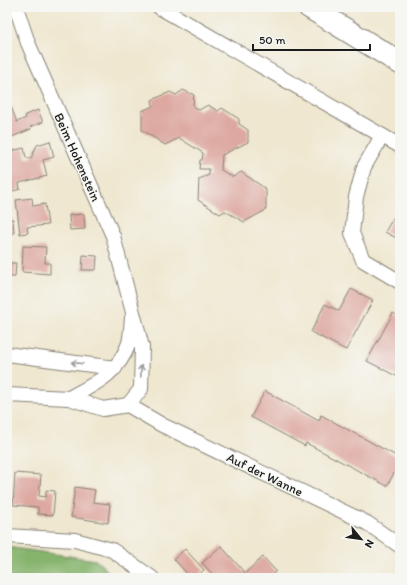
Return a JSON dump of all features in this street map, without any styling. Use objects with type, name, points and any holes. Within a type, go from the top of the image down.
[{"type":"main road","points":[[309,7],[400,63]]},
{"type":"street","name":"Beim Hohenstein","points":[[16,7],[28,43],[113,236],[142,347],[141,388],[128,405]]},
{"type":"street","points":[[159,7],[400,146]]},
{"type":"street","points":[[382,136],[364,167],[356,197],[352,233],[363,260],[400,282]]},
{"type":"street","name":"Beim Hohenstein","points":[[69,398],[103,380],[115,368],[129,342],[132,309]]},
{"type":"street","points":[[7,354],[115,368]]},
{"type":"street","points":[[7,395],[69,398],[103,409],[128,405]]},
{"type":"street","name":"Auf der Wanne","points":[[128,405],[162,425],[367,523],[400,546]]},
{"type":"street","points":[[7,536],[75,540],[112,550],[152,578]]},
{"type":"green space","points":[[7,547],[96,560],[110,573],[107,578],[7,578]]},
{"type":"building","points":[[183,90],[194,95],[193,106],[199,110],[208,105],[218,111],[222,108],[239,119],[239,124],[248,130],[248,142],[222,155],[221,170],[233,177],[241,172],[266,189],[266,210],[244,222],[225,211],[220,214],[198,200],[199,179],[209,175],[209,169],[199,169],[200,160],[202,160],[203,153],[179,138],[165,145],[142,130],[142,111],[153,106],[152,100],[170,92],[176,95]]},
{"type":"building","points":[[9,102],[17,122],[26,118],[25,115],[38,110],[43,122],[30,127],[31,129],[7,139],[7,103]]},
{"type":"building","points":[[50,141],[54,157],[43,160],[47,176],[19,183],[20,189],[13,191],[7,168],[7,152],[24,148],[26,158],[31,158],[37,145]]},
{"type":"building","points":[[32,198],[33,206],[45,204],[48,225],[27,227],[28,233],[20,234],[16,200]]},
{"type":"building","points":[[84,214],[85,229],[70,230],[69,215]]},
{"type":"building","points":[[393,218],[398,221],[400,218],[400,240],[385,232]]},
{"type":"building","points":[[13,219],[14,233],[7,234],[7,220]]},
{"type":"building","points":[[23,246],[46,247],[45,263],[50,263],[50,274],[22,272]]},
{"type":"building","points":[[83,255],[97,256],[96,270],[82,270]]},
{"type":"building","points":[[7,263],[16,263],[15,277],[7,277]]},
{"type":"building","points":[[351,289],[373,300],[346,350],[311,332],[325,304],[339,311]]},
{"type":"building","points":[[393,313],[400,317],[400,373],[398,377],[367,361]]},
{"type":"building","points":[[265,391],[319,421],[321,415],[400,458],[400,462],[387,486],[306,443],[305,446],[251,417]]},
{"type":"building","points":[[15,473],[41,475],[39,496],[46,497],[46,490],[55,491],[53,515],[38,514],[38,507],[13,505]]},
{"type":"building","points":[[75,487],[95,490],[93,502],[110,504],[108,523],[71,517]]},
{"type":"building","points":[[221,546],[245,573],[263,557],[276,571],[269,578],[216,578],[202,563]]},
{"type":"building","points":[[185,549],[204,570],[195,578],[191,578],[174,559]]}]
